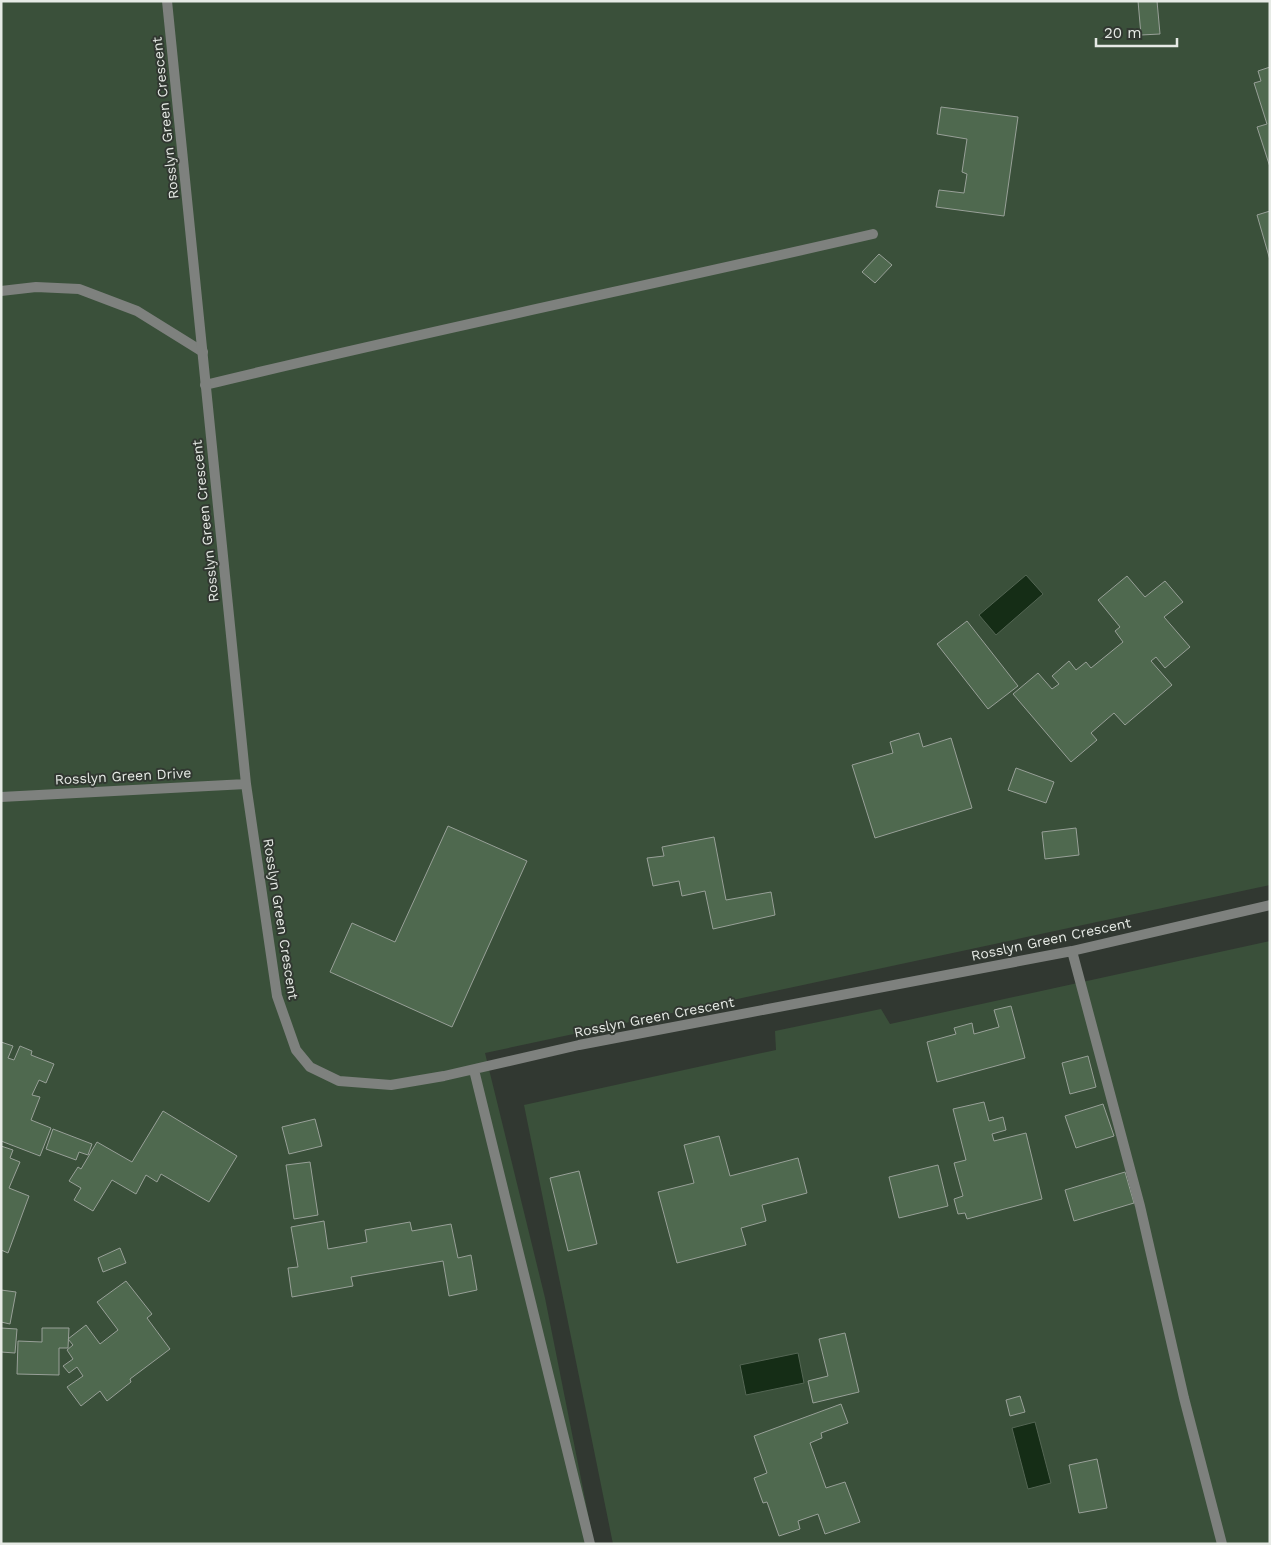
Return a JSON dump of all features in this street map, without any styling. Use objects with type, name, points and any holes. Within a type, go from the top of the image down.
[{"type":"street","name":"Rosslyn Green Crescent","points":[[167,1],[246,784],[277,996],[296,1050],[310,1067],[338,1081],[391,1084],[474,1070],[579,1045],[1072,950],[1270,905]]},
{"type":"street","points":[[205,385],[361,348],[600,297],[873,234]]},
{"type":"street","points":[[1,291],[36,287],[79,290],[137,311],[203,352]]},
{"type":"street","name":"Rosslyn Green Drive","points":[[1,797],[246,784]]},
{"type":"street","points":[[1072,950],[1140,1206],[1184,1398],[1222,1544]]},
{"type":"street","points":[[474,1070],[590,1544]]},
{"type":"shaded area","points":[[1,1],[1270,1],[1270,885],[485,1053],[545,1298],[594,1544],[1,1544]]},
{"type":"shaded area","points":[[1026,575],[1043,594],[996,635],[979,615]]},
{"type":"shaded area","points":[[1270,941],[1270,1544],[613,1544],[524,1105],[776,1050],[775,1031],[881,1009],[890,1024]]},
{"type":"shaded area","points":[[798,1353],[804,1383],[746,1395],[740,1365]]},
{"type":"shaded area","points":[[1035,1422],[1051,1483],[1028,1489],[1012,1428]]},
{"type":"building","points":[[1138,1],[1157,1],[1160,34],[1141,35]]},
{"type":"building","points":[[1270,67],[1270,167],[1257,127],[1267,124],[1254,83],[1261,81],[1258,71]]},
{"type":"building","points":[[941,107],[1018,117],[1004,216],[936,207],[939,190],[964,193],[967,174],[962,172],[967,139],[937,134]]},
{"type":"building","points":[[1270,211],[1270,260],[1257,215]]},
{"type":"building","points":[[879,254],[892,265],[875,283],[862,272]]},
{"type":"building","points":[[1127,576],[1145,597],[1165,581],[1183,602],[1164,617],[1190,647],[1165,668],[1156,657],[1151,661],[1172,685],[1125,725],[1114,713],[1091,733],[1097,740],[1071,762],[1013,694],[1038,673],[1052,689],[1059,684],[1052,676],[1069,661],[1076,670],[1086,662],[1091,668],[1123,642],[1115,631],[1120,627],[1098,600]]},
{"type":"building","points":[[967,621],[1018,686],[988,709],[937,644]]},
{"type":"building","points":[[919,733],[923,747],[951,738],[972,808],[875,838],[852,765],[893,753],[890,742]]},
{"type":"building","points":[[1016,768],[1054,782],[1046,803],[1008,790]]},
{"type":"building","points":[[448,826],[527,861],[452,1027],[330,972],[352,923],[395,942]]},
{"type":"building","points":[[1076,828],[1079,855],[1045,859],[1042,832]]},
{"type":"building","points":[[714,837],[726,900],[771,892],[775,915],[713,929],[705,891],[682,896],[679,881],[653,886],[647,858],[664,856],[662,847]]},
{"type":"building","points":[[1011,1006],[1025,1058],[937,1082],[927,1042],[956,1034],[954,1028],[972,1023],[974,1034],[999,1027],[994,1010]]},
{"type":"building","points":[[1,1042],[13,1046],[8,1058],[14,1060],[20,1046],[32,1051],[31,1055],[54,1064],[46,1083],[39,1080],[32,1095],[40,1097],[31,1120],[51,1128],[40,1156],[1,1141]]},
{"type":"building","points":[[1088,1056],[1096,1087],[1070,1094],[1062,1063]]},
{"type":"building","points":[[984,1102],[989,1121],[1003,1117],[1006,1130],[992,1134],[994,1141],[1026,1133],[1042,1199],[967,1219],[965,1213],[958,1214],[954,1199],[963,1196],[954,1163],[966,1160],[953,1109]]},
{"type":"building","points":[[1103,1104],[1114,1136],[1076,1148],[1065,1116]]},
{"type":"building","points":[[163,1111],[237,1156],[209,1202],[161,1174],[157,1182],[146,1175],[136,1194],[112,1180],[93,1211],[74,1200],[81,1188],[69,1181],[78,1167],[81,1169],[97,1142],[132,1162]]},
{"type":"building","points":[[315,1119],[322,1146],[289,1154],[282,1127]]},
{"type":"building","points":[[53,1129],[92,1144],[88,1155],[79,1152],[76,1160],[46,1149]]},
{"type":"building","points":[[719,1136],[730,1176],[798,1158],[807,1193],[762,1205],[766,1221],[741,1228],[746,1245],[677,1263],[658,1192],[694,1183],[684,1145]]},
{"type":"building","points":[[1,1146],[13,1150],[10,1158],[20,1162],[9,1188],[29,1196],[8,1253],[1,1250]]},
{"type":"building","points":[[310,1162],[318,1215],[294,1219],[286,1165]]},
{"type":"building","points":[[938,1165],[948,1206],[899,1218],[889,1177]]},
{"type":"building","points":[[579,1171],[597,1244],[568,1251],[550,1178]]},
{"type":"building","points":[[1125,1172],[1134,1203],[1074,1221],[1065,1190]]},
{"type":"building","points":[[324,1221],[328,1249],[367,1242],[365,1230],[410,1222],[412,1231],[451,1224],[458,1258],[471,1255],[477,1290],[449,1296],[443,1261],[351,1277],[353,1286],[292,1297],[288,1268],[298,1267],[291,1227]]},
{"type":"building","points":[[120,1248],[126,1263],[103,1272],[98,1258]]},
{"type":"building","points":[[126,1281],[152,1314],[147,1318],[170,1349],[130,1379],[131,1382],[107,1401],[100,1391],[81,1406],[67,1387],[83,1376],[77,1367],[69,1373],[63,1366],[73,1359],[67,1350],[73,1345],[68,1339],[86,1325],[100,1344],[118,1330],[97,1302]]},
{"type":"building","points":[[1,1290],[16,1292],[10,1324],[1,1322]]},
{"type":"building","points":[[1,1328],[17,1329],[15,1353],[1,1352]]},
{"type":"building","points":[[42,1328],[69,1328],[68,1348],[59,1348],[59,1375],[17,1374],[18,1341],[42,1342]]},
{"type":"building","points":[[845,1333],[859,1392],[813,1403],[808,1381],[828,1376],[819,1339]]},
{"type":"building","points":[[1020,1396],[1025,1412],[1010,1416],[1006,1400]]},
{"type":"building","points":[[841,1404],[848,1423],[821,1433],[822,1438],[810,1443],[826,1488],[845,1482],[860,1522],[825,1534],[818,1514],[798,1521],[800,1529],[779,1536],[767,1502],[763,1503],[754,1478],[767,1473],[754,1436]]},
{"type":"building","points":[[1097,1459],[1107,1508],[1079,1513],[1069,1465]]}]
